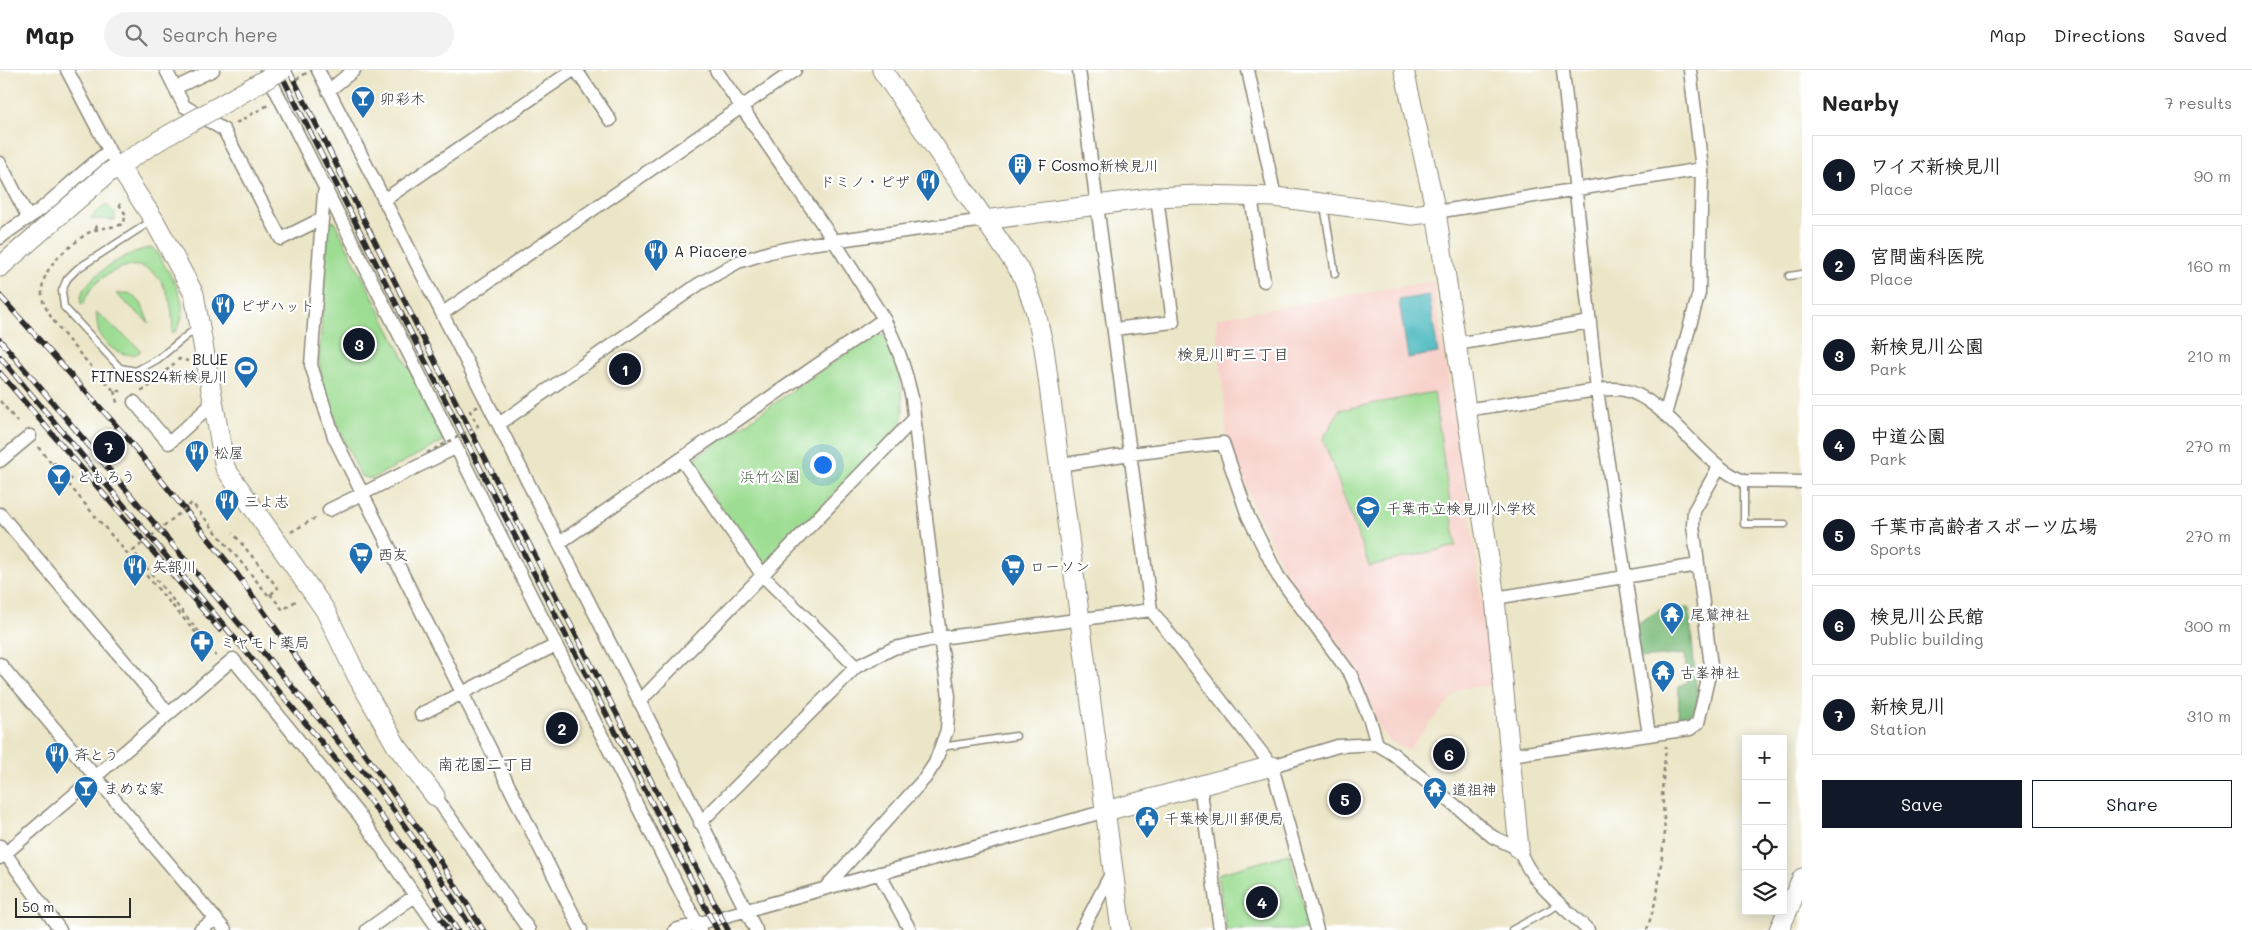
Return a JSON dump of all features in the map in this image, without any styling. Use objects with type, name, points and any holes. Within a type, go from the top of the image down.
[{"type":"street","points":[[67,70],[112,163],[154,220],[194,294],[225,468],[325,610],[357,676],[396,746],[435,796],[529,930]]},
{"type":"street","points":[[166,70],[184,106],[224,130],[281,239],[321,219]]},
{"type":"street","points":[[176,88],[213,70]]},
{"type":"street","points":[[265,70],[698,927]]},
{"type":"street","points":[[0,238],[40,210],[86,168],[112,163],[158,141],[282,70]]},
{"type":"street","points":[[318,70],[756,930]]},
{"type":"street","points":[[328,91],[354,70]]},
{"type":"street","points":[[384,200],[574,70],[610,120]]},
{"type":"street","points":[[716,70],[834,241],[884,319],[891,332],[907,376],[912,398],[913,420],[940,638],[949,696],[947,730],[935,763],[925,778],[826,887]]},
{"type":"street","points":[[443,313],[795,70]]},
{"type":"street","points":[[882,70],[1022,274],[1035,309],[1044,348],[1121,930]]},
{"type":"street","points":[[1079,70],[1151,610],[1272,766],[1317,930]]},
{"type":"street","points":[[1248,70],[1275,198]]},
{"type":"street","points":[[1404,70],[1436,212],[1495,598],[1512,755],[1519,849],[1524,862],[1533,876],[1588,930]]},
{"type":"street","points":[[1563,70],[1597,390],[1649,735]]},
{"type":"street","points":[[1665,415],[1699,292],[1702,169],[1690,70]]},
{"type":"street","points":[[0,163],[28,217]]},
{"type":"street","points":[[0,267],[112,163]]},
{"type":"street","points":[[499,424],[699,284],[738,262],[770,252],[834,241],[1157,197],[1200,195],[1275,198],[1412,215],[1702,169]]},
{"type":"street","points":[[326,189],[321,219],[311,365],[334,437],[581,930]]},
{"type":"street","points":[[1114,329],[1174,322],[1157,197]]},
{"type":"street","points":[[1250,197],[1264,281]]},
{"type":"street","points":[[559,543],[884,319]]},
{"type":"street","points":[[1456,344],[1590,322]]},
{"type":"street","points":[[1466,410],[1597,390],[1615,388],[1626,390],[1644,398],[1665,415],[1719,467],[1744,481],[1802,482]]},
{"type":"street","points":[[134,402],[169,443],[213,403]]},
{"type":"street","points":[[639,702],[913,420]]},
{"type":"street","points":[[0,461],[30,436]]},
{"type":"street","points":[[1059,465],[1223,443],[1248,516],[1278,576],[1351,675],[1378,744]]},
{"type":"street","points":[[329,510],[456,448]]},
{"type":"street","points":[[681,459],[763,576],[856,667]]},
{"type":"street","points":[[1512,755],[1690,729],[1698,722],[1711,666],[1693,525],[1694,511],[1719,467]]},
{"type":"street","points":[[0,514],[169,714]]},
{"type":"street","points":[[1495,598],[1698,565]]},
{"type":"street","points":[[700,823],[856,667],[894,648],[940,638],[1151,610]]},
{"type":"street","points":[[421,714],[556,645]]},
{"type":"street","points":[[60,930],[2,852],[95,777],[233,659],[359,815],[439,930]]},
{"type":"street","points":[[0,664],[225,930]]},
{"type":"street","points":[[675,930],[698,927],[826,887],[1272,766],[1338,746],[1378,744],[1392,753],[1493,837],[1519,849]]},
{"type":"street","points":[[1200,785],[1220,930]]},
{"type":"street","points":[[1082,930],[1113,870]]},
{"type":"street","points":[[879,873],[910,930]]},
{"type":"street","points":[[1779,930],[1802,878]]},
{"type":"street","points":[[367,930],[416,895]]},
{"type":"street","points":[[200,930],[216,919]]},
{"type":"lane","points":[[1324,204],[1335,274]]},
{"type":"lane","points":[[154,220],[77,269],[67,279],[62,291],[64,307],[120,368],[136,371],[158,359],[199,325]]},
{"type":"lane","points":[[1789,276],[1802,274]]},
{"type":"lane","points":[[1744,481],[1744,524],[1785,524]]},
{"type":"lane","points":[[942,747],[1016,736]]},
{"type":"lane","points":[[1512,930],[1560,904]]},
{"type":"path","points":[[238,122],[275,101]]},
{"type":"path","points":[[118,406],[114,391],[53,321],[41,296],[46,273],[58,256],[88,232],[96,229],[112,229],[123,224],[126,215],[119,204]]},
{"type":"path","points":[[96,229],[97,224]]},
{"type":"path","points":[[114,391],[145,390],[179,359],[192,362]]},
{"type":"path","points":[[0,401],[94,515],[225,666]]},
{"type":"path","points":[[427,453],[478,426],[470,411],[482,404]]},
{"type":"path","points":[[52,464],[57,463],[72,480]]},
{"type":"path","points":[[199,632],[133,551],[192,503],[269,596],[270,594],[284,610],[298,599]]},
{"type":"path","points":[[293,531],[329,510]]},
{"type":"path","points":[[233,533],[278,588],[270,594]]},
{"type":"path","points":[[1647,930],[1657,896],[1662,865],[1665,832],[1662,791],[1665,762]]},
{"type":"shaded area","name":"千葉市立検見川小学校","points":[[1433,281],[1476,556],[1493,685],[1459,689],[1408,750],[1389,740],[1381,730],[1358,672],[1285,572],[1252,502],[1227,436],[1216,318]]},
{"type":"green space","points":[[106,204],[115,213],[115,220],[92,219],[91,217]]},
{"type":"green space","points":[[334,221],[443,435],[442,442],[371,479],[361,476],[346,445],[324,390],[319,361],[328,223]]},
{"type":"green space","points":[[152,248],[156,251],[173,280],[181,301],[180,322],[175,332],[172,333],[170,305],[160,280],[151,271],[140,266],[127,266],[107,275],[94,285],[83,305],[81,304],[81,295],[95,276],[119,259],[143,249]]},
{"type":"green space","points":[[129,293],[141,303],[149,323],[116,294]]},
{"type":"green space","points":[[96,312],[140,349],[140,352],[128,355],[110,347],[99,333]]},
{"type":"green space","name":"浜竹公園","points":[[875,334],[886,336],[897,369],[903,401],[902,423],[767,563],[759,561],[692,467],[694,459]]},
{"type":"green space","points":[[1434,392],[1456,546],[1369,566],[1323,439],[1340,410]]},
{"type":"green space","name":"尾鷲神社","points":[[1689,608],[1698,707],[1678,727],[1679,686],[1687,682],[1685,654],[1639,658],[1635,625],[1661,609]]},
{"type":"green space","points":[[1289,854],[1310,930],[1226,930],[1218,874]]},
{"type":"water","points":[[1429,295],[1438,353],[1408,358],[1399,300]]},
{"type":"railway","points":[[279,70],[419,349],[717,930]]},
{"type":"railway","points":[[289,70],[426,344],[728,930]]},
{"type":"railway","points":[[0,296],[123,433],[237,574],[432,848],[483,930]]},
{"type":"railway","points":[[0,340],[379,790],[424,853],[473,930]]},
{"type":"railway","points":[[0,357],[368,798],[414,861],[457,930]]},
{"type":"railway","points":[[0,373],[220,630]]},
{"type":"railway","points":[[435,909],[448,930]]},
{"type":"place","name":"卯彩木","points":[[363,119]]},
{"type":"place","name":"F Cosmo新検見川","points":[[1020,186]]},
{"type":"place","name":"ドミノ・ピザ","points":[[928,202]]},
{"type":"place","name":"A Piacere","points":[[656,272]]},
{"type":"place","name":"ピザハット","points":[[223,326]]},
{"type":"place","name":"新検見川公園","points":[[359,344]]},
{"type":"place","name":"ワイズ新検見川","points":[[625,369]]},
{"type":"place","name":"BLUE FITNESS24新検見川","points":[[246,389]]},
{"type":"place","name":"新検見川","points":[[109,447]]},
{"type":"place","name":"松屋","points":[[197,473]]},
{"type":"place","name":"ともろう","points":[[59,497]]},
{"type":"place","name":"三よ志","points":[[227,522]]},
{"type":"place","name":"千葉市立検見川小学校","points":[[1368,529]]},
{"type":"place","name":"西友","points":[[361,575]]},
{"type":"place","name":"矢部川","points":[[135,587]]},
{"type":"place","name":"ローソン","points":[[1013,587]]},
{"type":"place","name":"尾鷲神社","points":[[1672,635]]},
{"type":"place","name":"ミヤモト薬局","points":[[202,663]]},
{"type":"place","name":"古峯神社","points":[[1663,693]]},
{"type":"place","name":"宮間歯科医院","points":[[562,728]]},
{"type":"place","name":"検見川公民館","points":[[1449,754]]},
{"type":"place","name":"斉とう","points":[[57,775]]},
{"type":"place","name":"千葉市高齢者スポーツ広場","points":[[1345,799]]},
{"type":"place","name":"まめな家","points":[[86,809]]},
{"type":"place","name":"道祖神","points":[[1435,810]]},
{"type":"place","name":"千葉検見川郵便局","points":[[1147,839]]},
{"type":"place","name":"中道公園","points":[[1262,902]]},
{"type":"district","name":"検見川町三丁目","points":[[1233,353]]},
{"type":"district","name":"南花園二丁目","points":[[486,763]]}]
